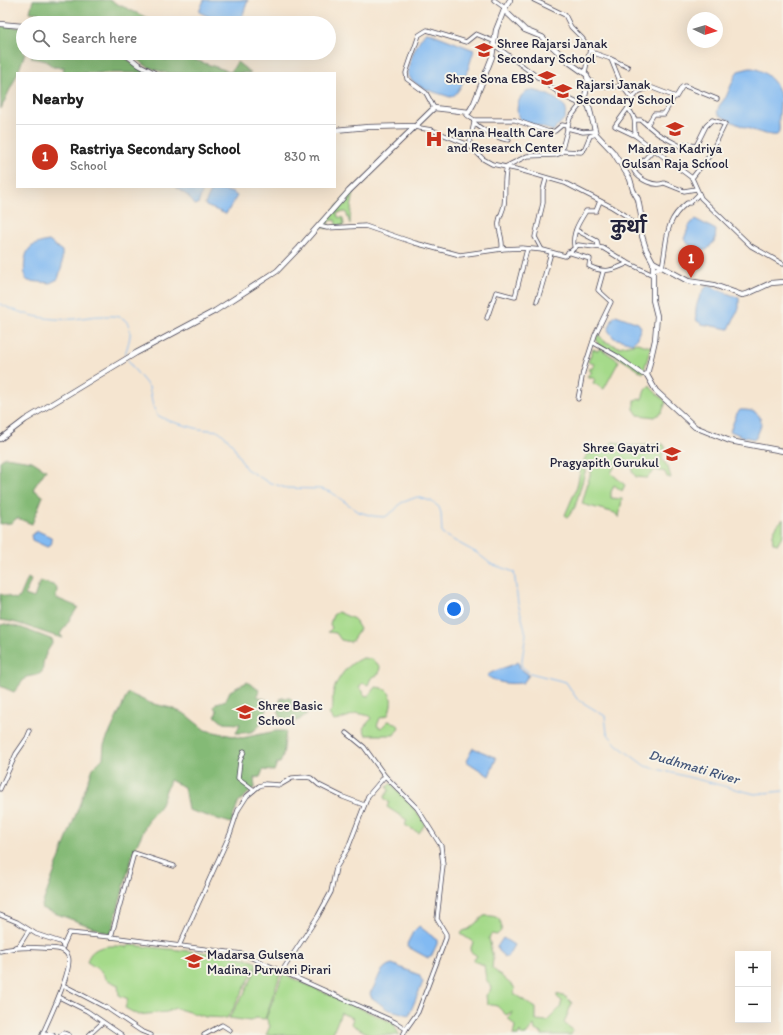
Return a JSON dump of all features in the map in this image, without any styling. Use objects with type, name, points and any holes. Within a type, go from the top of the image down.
[{"type":"street","points":[[494,0],[524,30],[542,37],[570,63],[585,72],[588,78],[596,86],[622,86]]},
{"type":"street","points":[[509,140],[497,137],[474,122],[467,115],[474,103],[492,57],[493,43],[504,9],[510,0]]},
{"type":"street","points":[[534,0],[565,15],[571,27],[594,53],[628,67]]},
{"type":"street","points":[[0,24],[16,25]]},
{"type":"street","points":[[434,108],[426,93],[407,79],[406,73],[419,35],[427,30],[466,42],[476,34],[493,43],[563,96],[582,102],[589,107],[595,132],[608,145],[630,179],[633,190],[638,199],[641,231],[646,249],[653,262],[653,300],[657,316],[656,340],[647,376]]},
{"type":"street","points":[[585,72],[590,49]]},
{"type":"street","points":[[611,59],[622,86],[632,99]]},
{"type":"street","points":[[132,60],[152,72]]},
{"type":"street","points":[[562,151],[567,127],[582,102],[588,78]]},
{"type":"street","points":[[647,125],[654,114],[664,114],[674,97],[678,97],[682,87],[685,86],[717,99]]},
{"type":"street","points":[[674,97],[650,87],[638,92],[615,126],[636,136],[692,178],[699,194],[751,246],[783,264]]},
{"type":"street","points":[[0,439],[25,420],[129,356],[215,311],[277,271],[348,191],[413,126],[434,108],[439,107],[469,112]]},
{"type":"street","points":[[628,108],[635,120],[634,130],[636,136]]},
{"type":"street","points":[[474,122],[515,120],[552,132],[562,125],[583,132],[595,132]]},
{"type":"street","points":[[635,120],[641,120],[658,134],[682,147],[686,144],[696,146],[706,126],[712,120],[725,124],[716,144],[703,166],[695,172],[692,178]]},
{"type":"street","points":[[469,145],[474,122]]},
{"type":"street","points":[[336,130],[368,127],[413,126],[432,130],[469,145],[487,162],[565,183],[625,215],[641,231]]},
{"type":"street","points":[[506,167],[527,156],[556,155],[562,151],[581,152],[585,148],[590,136],[595,132]]},
{"type":"street","points":[[654,149],[634,171],[637,176],[650,183],[664,183],[684,191],[696,189]]},
{"type":"street","points":[[502,249],[503,242],[499,227],[499,220],[504,206],[504,177],[506,167]]},
{"type":"street","points":[[542,250],[536,237],[543,204],[543,190],[546,179]]},
{"type":"street","points":[[662,267],[670,221],[678,210],[687,203],[690,203],[699,194]]},
{"type":"street","points":[[574,246],[576,230],[586,212],[596,211],[600,201]]},
{"type":"street","points":[[318,226],[327,228],[365,226],[415,244],[460,255],[502,249],[527,249],[542,250],[563,256],[574,246],[582,244],[598,246],[628,263],[653,272],[662,267]]},
{"type":"street","points":[[576,230],[596,241],[598,246]]},
{"type":"street","points":[[487,318],[496,292],[514,297],[527,249]]},
{"type":"street","points":[[568,252],[590,259],[589,266],[603,272],[614,270],[628,263]]},
{"type":"street","points":[[537,301],[546,277],[545,271],[551,253]]},
{"type":"street","points":[[653,262],[688,281],[714,285],[742,295],[771,283],[783,282]]},
{"type":"street","points":[[578,399],[583,372],[594,343],[595,335],[611,302],[598,290],[603,272]]},
{"type":"street","points":[[594,343],[647,376],[656,391],[695,427],[730,441],[783,451]]},
{"type":"street","points":[[0,789],[16,754],[30,731]]},
{"type":"street","points":[[347,732],[364,747],[385,776],[417,808],[439,841],[443,855],[442,886],[437,919],[446,936],[418,1012],[406,1028],[403,1035]]},
{"type":"street","points":[[244,751],[240,760],[238,778],[254,790]]},
{"type":"street","points":[[282,971],[318,916],[331,892],[336,868],[348,848],[364,805],[371,791],[385,776]]},
{"type":"street","points":[[179,946],[230,834],[238,810],[247,796],[254,790],[263,784],[280,785],[292,778],[306,777],[311,778],[319,785],[343,797],[364,805]]},
{"type":"street","points":[[111,937],[134,853],[174,866]]},
{"type":"street","points":[[0,916],[40,936],[60,942],[62,948],[68,956],[69,963],[63,985],[43,1035],[53,1035]]},
{"type":"street","points":[[14,948],[19,946],[29,930]]},
{"type":"street","points":[[62,948],[69,933],[243,954],[406,1028]]},
{"type":"street","points":[[0,951],[14,948],[62,948]]},
{"type":"street","points":[[63,985],[107,1008],[136,1028],[151,1035]]},
{"type":"street","points":[[59,997],[86,1011],[122,1035]]},
{"type":"street","points":[[89,1035],[102,1022]]},
{"type":"street","points":[[204,1035],[222,1025],[230,1030]]},
{"type":"street","points":[[61,1035],[64,1033],[69,1035]]},
{"type":"green space","points":[[33,0],[109,0],[143,16],[37,16],[39,13],[30,12]]},
{"type":"green space","points":[[0,25],[16,27],[16,60],[23,60],[18,72],[16,72],[16,76],[1,109]]},
{"type":"green space","points":[[41,60],[129,60],[147,72],[63,72],[64,67],[53,67],[46,61]]},
{"type":"green space","points":[[138,60],[195,60],[231,72],[162,72],[148,67]]},
{"type":"green space","points":[[237,62],[250,72],[231,72]]},
{"type":"green space","points":[[355,186],[350,224],[346,212],[337,213],[338,217],[343,218],[344,225],[337,227],[335,220],[329,221],[327,229],[321,225]]},
{"type":"green space","points":[[598,334],[604,341],[619,347],[637,343],[651,347],[643,373],[598,344],[596,339]]},
{"type":"green space","points":[[600,348],[619,361],[604,389],[593,383],[595,379],[587,376],[592,372],[589,371],[590,368],[592,369],[594,364],[588,362],[593,349],[598,351]]},
{"type":"green space","points":[[650,385],[652,389],[666,402],[662,412],[655,417],[638,415],[634,409],[634,400],[642,399],[645,390]]},
{"type":"green space","points":[[613,442],[630,446],[663,444],[666,448],[663,450],[662,459],[668,467],[671,478],[667,477],[665,472],[655,470],[647,478],[636,477],[632,471],[632,465],[626,461],[618,461],[611,473],[625,485],[622,491],[614,485],[611,492],[611,498],[622,499],[619,518],[615,513],[582,504],[593,464],[588,462],[575,507],[568,517],[565,515],[577,487],[581,466],[587,454],[603,451]]},
{"type":"green space","points":[[5,457],[32,461],[46,470],[33,489],[43,496],[32,524],[17,518],[11,523],[0,524],[0,461]]},
{"type":"green space","points":[[783,519],[783,534],[778,544],[773,543],[775,530]]},
{"type":"green space","points":[[28,578],[31,580],[25,595],[34,598],[40,581],[56,586],[56,598],[78,607],[60,634],[63,638],[16,623],[0,620],[0,594],[16,599],[20,597]]},
{"type":"green space","points":[[338,612],[354,619],[360,629],[351,642],[341,640],[336,633],[328,632],[332,628],[330,624],[333,615]]},
{"type":"green space","points":[[5,624],[22,628],[53,640],[46,654],[41,673],[26,677],[14,692],[0,686],[0,625]]},
{"type":"green space","points":[[363,658],[371,659],[380,666],[379,674],[371,678],[368,685],[362,683],[359,688],[363,691],[364,695],[368,696],[375,687],[381,688],[389,693],[391,700],[390,710],[388,715],[380,718],[377,726],[381,728],[388,721],[396,723],[399,727],[394,735],[366,735],[363,728],[372,718],[370,716],[357,713],[334,721],[329,714],[333,707],[333,693],[340,677],[348,667]]},
{"type":"green space","points":[[247,682],[259,690],[257,696],[270,701],[266,712],[261,716],[262,721],[260,725],[255,730],[252,732],[236,733],[240,724],[223,723],[215,716],[217,711],[214,707],[217,703],[226,700],[230,691]]},
{"type":"green space","points":[[128,693],[150,703],[171,708],[185,714],[205,730],[242,738],[276,731],[286,731],[284,752],[280,763],[277,763],[274,771],[263,770],[260,777],[254,778],[255,787],[238,803],[231,823],[188,810],[184,787],[170,780],[160,806],[149,819],[133,853],[111,934],[41,908],[93,768],[103,758],[104,745]]},
{"type":"green space","points":[[281,698],[290,698],[294,702],[302,704],[302,708],[306,708],[307,714],[299,720],[285,724],[279,712]]},
{"type":"green space","points":[[391,783],[425,824],[419,833],[405,825],[407,820],[387,807],[389,802],[384,798],[389,790],[387,787]]},
{"type":"green space","points":[[484,916],[498,918],[501,923],[501,931],[497,935],[491,934],[489,938],[493,958],[492,968],[515,988],[514,994],[536,1008],[536,1020],[547,1021],[560,1008],[562,1001],[557,997],[557,994],[566,997],[572,1003],[564,1023],[573,1030],[571,1035],[542,1035],[542,1033],[535,1030],[534,1025],[526,1035],[521,1035],[520,1031],[518,1035],[513,1035],[515,1026],[508,1018],[512,1015],[512,1012],[506,1015],[497,1006],[487,1004],[486,995],[490,991],[491,987],[486,979],[484,965],[473,961],[477,956],[470,951],[473,942],[461,934]]},
{"type":"green space","points":[[130,945],[238,956],[256,962],[257,965],[227,1018],[206,1017],[175,1008],[167,1012],[138,1015],[125,1008],[128,999],[119,995],[118,985],[106,979],[101,971],[87,962],[89,956],[97,949],[109,946],[127,947]]},
{"type":"green space","points":[[261,965],[281,972],[265,1019],[256,1018],[250,1021],[229,1018],[244,994],[258,966]]},
{"type":"green space","points":[[283,974],[391,1022],[394,1024],[399,1035],[370,1035],[351,1024],[353,1018],[341,1013],[332,1035],[266,1035],[270,1026],[266,1018]]},
{"type":"water","points":[[204,0],[248,0],[242,16],[207,16],[199,12]]},
{"type":"water","points":[[426,33],[433,34],[474,50],[462,84],[454,95],[450,97],[421,87],[408,75],[409,65],[414,52],[420,40]]},
{"type":"water","points":[[750,68],[757,69],[765,74],[772,80],[778,89],[780,94],[780,104],[779,129],[777,135],[764,134],[746,128],[717,113],[719,106],[726,97],[738,71]]},
{"type":"water","points":[[529,90],[549,96],[559,101],[566,108],[565,118],[553,131],[523,121],[519,118],[517,110],[519,101],[523,94]]},
{"type":"water","points":[[176,188],[204,188],[198,204],[195,205],[188,196]]},
{"type":"water","points":[[213,188],[233,193],[237,196],[226,214],[206,206],[205,204]]},
{"type":"water","points":[[695,219],[716,230],[715,240],[707,250],[694,247],[688,244],[684,239],[689,226]]},
{"type":"water","points":[[49,241],[62,251],[62,266],[58,279],[50,283],[28,281],[25,276],[24,267],[26,254],[34,245]]},
{"type":"water","points":[[709,286],[739,298],[739,308],[729,329],[702,324],[697,321],[697,303],[703,290]]},
{"type":"water","points":[[616,315],[638,323],[641,327],[636,340],[632,343],[614,338],[608,330],[613,318]]},
{"type":"water","points":[[740,410],[753,412],[760,417],[760,427],[755,439],[744,437],[730,431],[737,413]]},
{"type":"water","points":[[38,531],[51,537],[52,542],[50,546],[47,547],[32,540],[31,535]]},
{"type":"water","points":[[518,662],[520,668],[529,675],[523,683],[504,683],[487,676],[493,672]]},
{"type":"water","points":[[473,748],[495,757],[496,759],[489,776],[466,761]]},
{"type":"water","points":[[419,926],[437,940],[437,944],[431,957],[428,958],[408,947],[407,944],[413,932]]},
{"type":"water","points":[[503,938],[514,945],[507,957],[498,951],[497,947]]},
{"type":"water","points":[[392,964],[419,975],[423,982],[409,1015],[387,1009],[371,997],[370,993],[381,972],[387,966]]},
{"type":"waterway","name":"Dudhmati River","points":[[0,304],[27,314],[45,318],[74,319],[98,316],[123,318],[130,328],[130,337],[125,355],[127,357]]},
{"type":"waterway","name":"Dudhmati River","points":[[128,360],[149,387],[153,406],[157,415],[169,421],[199,429],[219,431],[231,442],[246,469],[268,482],[286,488],[321,489],[331,492],[359,512],[373,516],[385,517],[395,510],[401,503],[417,497],[431,501],[439,507],[441,513],[442,534],[477,553],[491,564],[514,572],[518,603],[526,634],[521,666],[530,673],[566,682],[577,699],[605,716],[607,733],[617,745],[645,766],[755,794],[783,791]]},
{"type":"place","name":"Shree Rajarsi Janak Secondary School","points":[[484,50]]},
{"type":"place","name":"Shree Sona EBS","points":[[547,78]]},
{"type":"place","name":"Rajarsi Janak Secondary School","points":[[563,91]]},
{"type":"place","name":"Madarsa Kadriya Gulsan Raja School","points":[[675,129]]},
{"type":"place","name":"Manna Health Care and Research Center","points":[[434,139]]},
{"type":"place","name":"Rastriya Secondary School","points":[[691,278]]},
{"type":"place","name":"Shree Gayatri Pragyapith Gurukul","points":[[672,454]]},
{"type":"place","name":"Shree Basic School","points":[[245,712]]},
{"type":"place","name":"Madarsa Gulsena Madina, Purwari Pirari","points":[[194,961]]},
{"type":"district","name":"कुर्था","points":[[629,227]]}]
